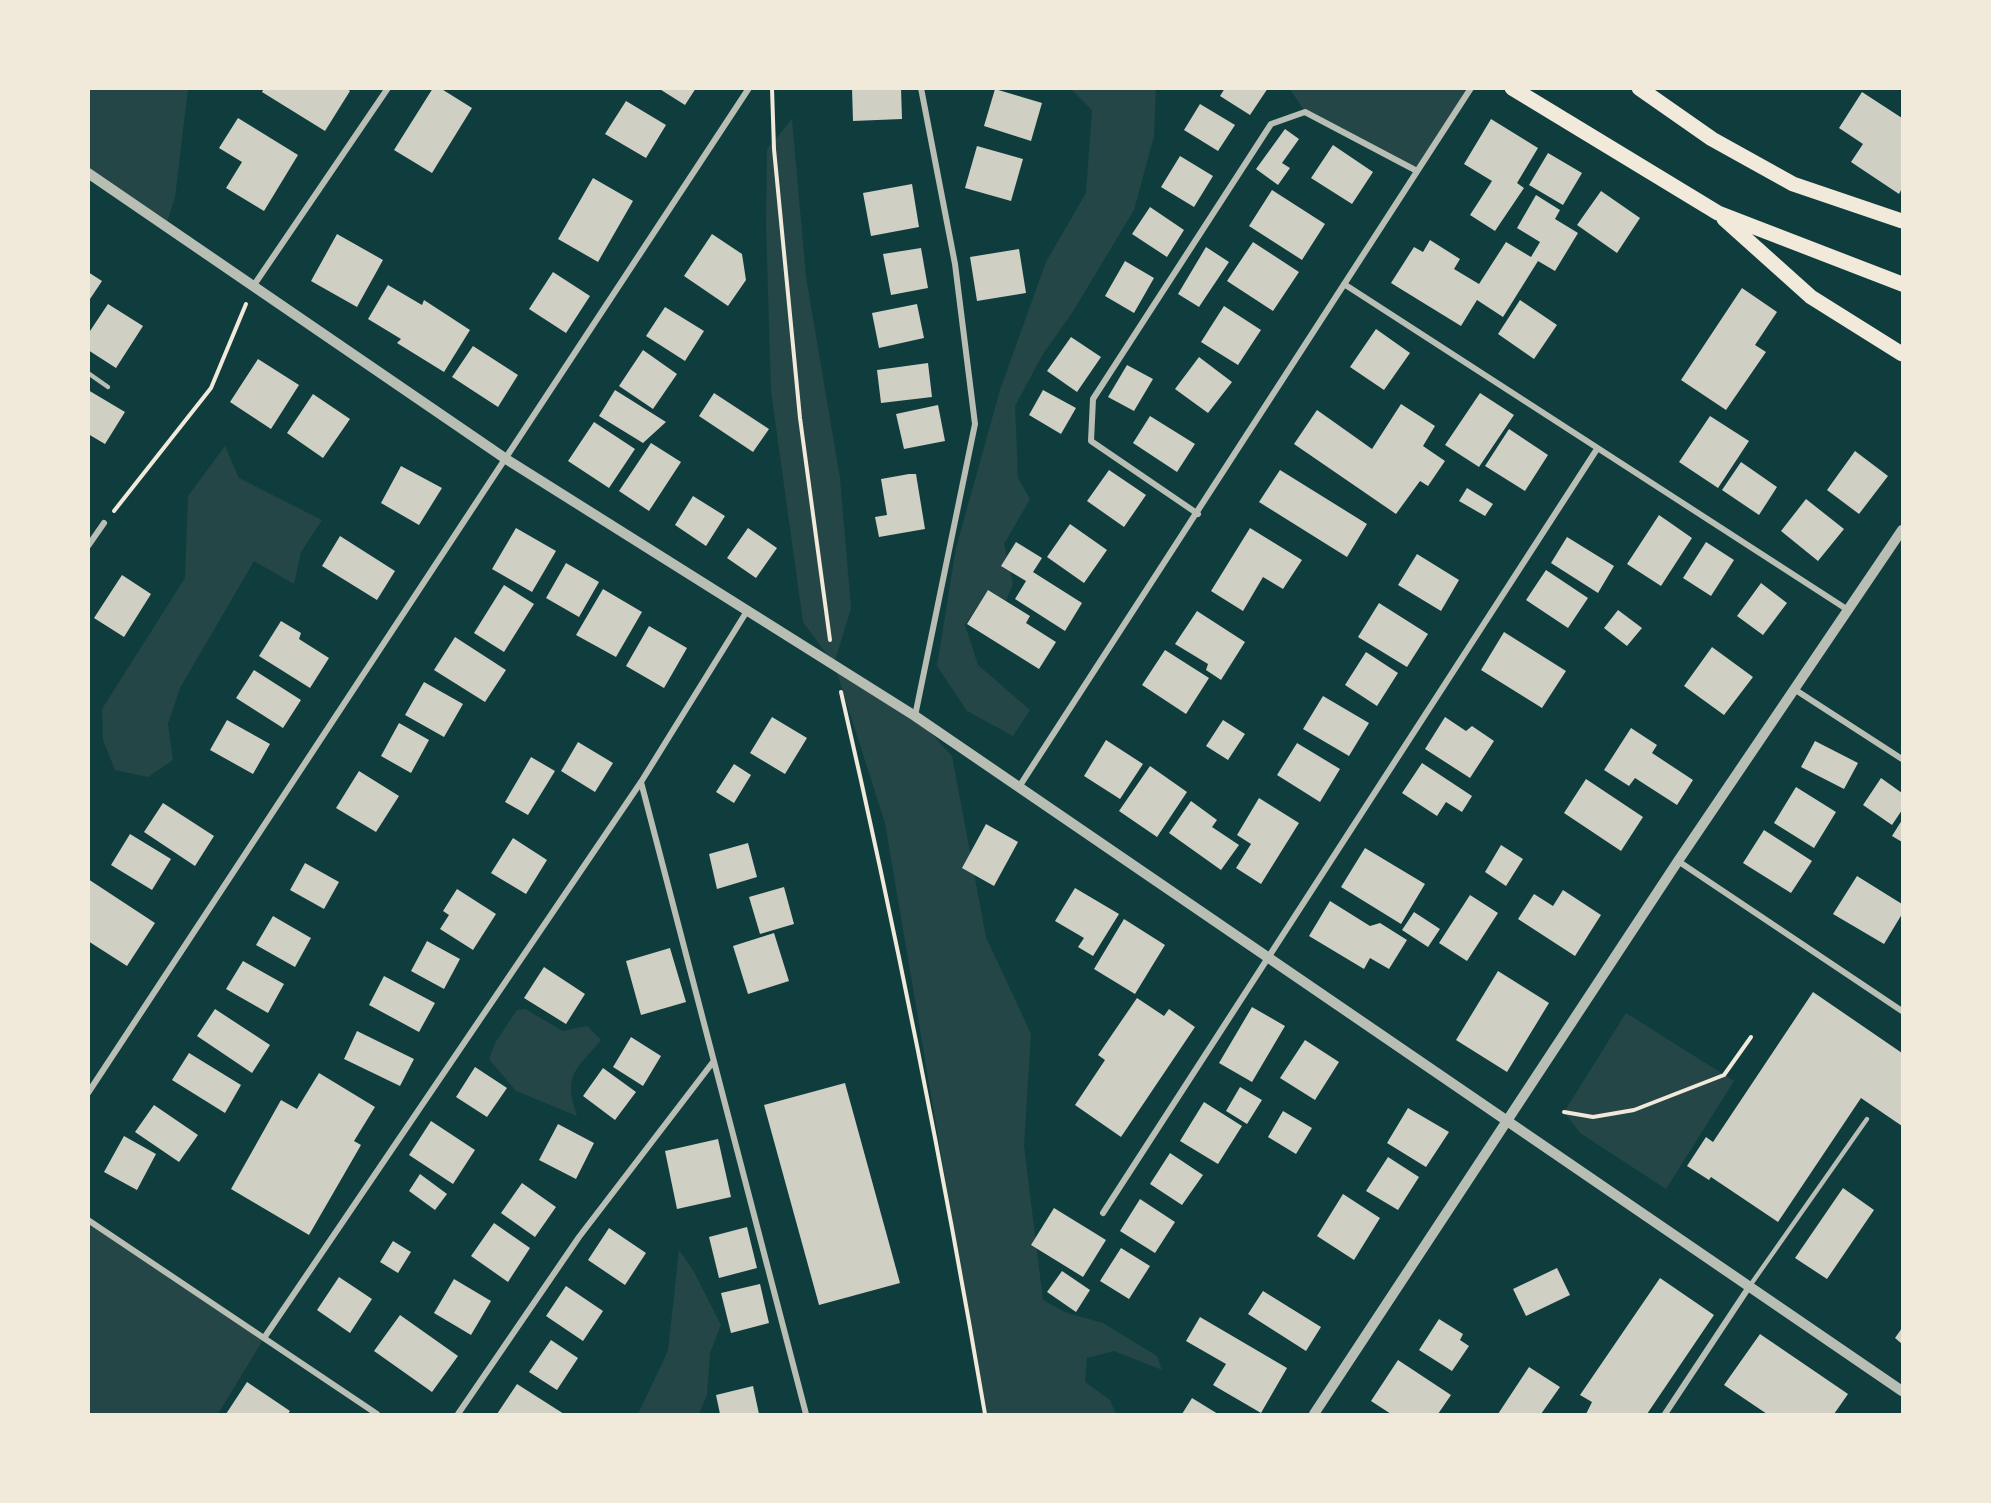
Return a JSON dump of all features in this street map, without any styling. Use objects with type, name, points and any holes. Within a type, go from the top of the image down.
[{"type":"main road","points":[[1512,88],[1718,213],[1902,284]]},
{"type":"main road","points":[[1639,88],[1713,139],[1794,184],[1902,221]]},
{"type":"main road","points":[[1718,213],[1811,297],[1902,354]]},
{"type":"street","points":[[254,285],[388,88]]},
{"type":"street","points":[[88,1093],[749,88]]},
{"type":"street","points":[[915,716],[975,424],[955,264],[921,88]]},
{"type":"street","points":[[1019,787],[1472,88]]},
{"type":"street","points":[[1198,514],[1091,441],[1093,399],[1099,389],[1271,124],[1305,112],[1417,171]]},
{"type":"street","points":[[88,173],[506,459],[915,716],[1902,1391]]},
{"type":"street","points":[[1344,284],[1848,610]]},
{"type":"street","points":[[1102,1213],[1598,448]]},
{"type":"street","points":[[88,546],[104,523]]},
{"type":"street","points":[[1314,1414],[1678,861],[1902,530]]},
{"type":"street","points":[[264,1338],[641,782],[747,611]]},
{"type":"street","points":[[1794,689],[1902,759]]},
{"type":"street","points":[[641,782],[806,1414]]},
{"type":"street","points":[[1678,861],[1902,1011]]},
{"type":"street","points":[[458,1414],[579,1237],[713,1062]]},
{"type":"street","points":[[88,1220],[377,1414]]},
{"type":"street","points":[[1665,1414],[1749,1287]]},
{"type":"lane","points":[[88,373],[108,387]]},
{"type":"lane","points":[[1749,1287],[1867,1119]]},
{"type":"path","points":[[772,88],[774,150],[800,418],[834,664],[876,848],[968,1312],[985,1414]]},
{"type":"path","points":[[104,523],[211,388],[254,285]]},
{"type":"path","points":[[1564,1112],[1593,1118],[1634,1110],[1724,1075],[1751,1037]]},
{"type":"shaded area","points":[[88,89],[188,89],[175,197],[166,226],[89,173]]},
{"type":"shaded area","points":[[1071,89],[1156,89],[1154,136],[1134,210],[1072,313],[1043,354],[1015,406],[1018,478],[1030,499],[1004,544],[1013,584],[1006,601],[988,590],[965,625],[978,665],[1030,710],[1013,736],[967,711],[937,666],[956,548],[1000,390],[1046,262],[1086,193],[1092,110]]},
{"type":"shaded area","points":[[1290,89],[1471,89],[1417,171],[1305,112]]},
{"type":"shaded area","points":[[792,119],[806,277],[840,478],[851,608],[834,664],[803,622],[771,391],[766,224],[767,149]]},
{"type":"shaded area","points":[[225,446],[239,478],[322,520],[301,552],[294,584],[254,561],[180,688],[168,724],[173,760],[148,777],[115,770],[103,740],[102,709],[185,578],[188,496]]},
{"type":"shaded area","points":[[834,664],[915,716],[952,756],[986,937],[1031,1034],[1024,1146],[1043,1300],[1067,1313],[1103,1323],[1157,1356],[1162,1370],[1114,1351],[1087,1358],[1085,1382],[1110,1400],[1116,1414],[985,1414],[885,823]]},
{"type":"shaded area","points":[[525,1009],[563,1031],[587,1026],[601,1040],[574,1074],[571,1091],[577,1116],[516,1091],[489,1059],[495,1043],[517,1010]]},
{"type":"shaded area","points":[[1626,1013],[1734,1081],[1666,1189],[1580,1133],[1564,1112]]},
{"type":"shaded area","points":[[88,1220],[264,1338],[218,1414],[89,1414]]},
{"type":"shaded area","points":[[679,1250],[693,1270],[721,1325],[710,1353],[707,1395],[699,1414],[638,1414],[668,1351]]},
{"type":"building","points":[[264,88],[346,88],[350,91],[325,131],[262,92]]},
{"type":"building","points":[[433,88],[440,88],[472,108],[432,173],[394,150]]},
{"type":"building","points":[[658,88],[696,88],[685,105]]},
{"type":"building","points":[[852,88],[901,88],[902,119],[853,121]]},
{"type":"building","points":[[1225,88],[1268,88],[1250,115],[1220,96]]},
{"type":"building","points":[[995,89],[1042,103],[1031,141],[984,126]]},
{"type":"building","points":[[1862,92],[1902,118],[1902,188],[1899,194],[1851,162],[1863,144],[1839,128]]},
{"type":"building","points":[[626,101],[666,125],[646,158],[605,134]]},
{"type":"building","points":[[1200,104],[1235,125],[1218,151],[1184,130]]},
{"type":"building","points":[[238,118],[298,155],[264,211],[226,188],[242,162],[219,148]]},
{"type":"building","points":[[1491,119],[1538,148],[1517,183],[1524,188],[1495,231],[1470,215],[1492,181],[1464,164]]},
{"type":"building","points":[[1285,129],[1299,139],[1282,163],[1290,168],[1278,185],[1256,169]]},
{"type":"building","points":[[1333,145],[1373,172],[1352,204],[1311,178]]},
{"type":"building","points":[[977,146],[1023,159],[1011,201],[965,188]]},
{"type":"building","points":[[1548,153],[1582,173],[1563,205],[1529,185]]},
{"type":"building","points":[[1180,156],[1213,176],[1194,207],[1161,187]]},
{"type":"building","points":[[593,178],[633,201],[598,262],[558,239]]},
{"type":"building","points":[[912,184],[919,227],[871,236],[863,193]]},
{"type":"building","points":[[1272,190],[1325,224],[1302,260],[1249,226]]},
{"type":"building","points":[[1601,191],[1640,218],[1617,253],[1577,225]]},
{"type":"building","points":[[1536,195],[1560,210],[1555,219],[1578,233],[1555,271],[1538,261],[1503,317],[1477,300],[1461,326],[1391,283],[1414,247],[1423,252],[1430,240],[1460,259],[1454,269],[1479,284],[1506,242],[1531,257],[1540,242],[1517,228]]},
{"type":"building","points":[[1150,207],[1184,230],[1167,257],[1132,234]]},
{"type":"building","points":[[337,234],[383,260],[357,307],[311,281]]},
{"type":"building","points":[[712,234],[742,254],[746,280],[728,306],[684,276]]},
{"type":"building","points":[[1253,242],[1299,272],[1273,311],[1227,281]]},
{"type":"building","points":[[1206,247],[1229,262],[1199,307],[1178,294]]},
{"type":"building","points":[[921,248],[928,288],[891,295],[883,254]]},
{"type":"building","points":[[1019,249],[1026,293],[977,301],[970,257]]},
{"type":"building","points":[[1125,261],[1154,278],[1134,313],[1105,296]]},
{"type":"building","points":[[88,272],[102,281],[88,302]]},
{"type":"building","points":[[553,272],[590,296],[566,333],[529,309]]},
{"type":"building","points":[[388,285],[422,305],[424,300],[470,330],[444,372],[397,343],[401,339],[368,319]]},
{"type":"building","points":[[1742,288],[1777,312],[1755,345],[1766,352],[1726,410],[1681,380]]},
{"type":"building","points":[[1520,300],[1557,325],[1534,359],[1498,334]]},
{"type":"building","points":[[108,304],[143,326],[116,368],[88,350],[88,334]]},
{"type":"building","points":[[917,304],[924,338],[879,348],[872,313]]},
{"type":"building","points":[[1224,306],[1261,330],[1238,365],[1201,342]]},
{"type":"building","points":[[665,307],[704,331],[685,361],[646,336]]},
{"type":"building","points":[[1376,329],[1410,353],[1384,390],[1350,367]]},
{"type":"building","points":[[1071,337],[1101,357],[1077,392],[1047,371]]},
{"type":"building","points":[[473,346],[518,375],[498,407],[452,377]]},
{"type":"building","points":[[643,350],[677,374],[653,409],[619,386]]},
{"type":"building","points":[[1199,357],[1232,382],[1208,413],[1175,389]]},
{"type":"building","points":[[258,359],[299,385],[271,429],[230,402]]},
{"type":"building","points":[[928,363],[932,397],[881,403],[877,370]]},
{"type":"building","points":[[1127,365],[1153,379],[1134,411],[1108,397]]},
{"type":"building","points":[[88,390],[125,412],[105,444],[88,434]]},
{"type":"building","points":[[615,390],[666,422],[643,443],[599,416]]},
{"type":"building","points":[[1043,390],[1076,408],[1061,434],[1029,415]]},
{"type":"building","points":[[714,393],[769,429],[753,452],[699,416]]},
{"type":"building","points":[[1480,393],[1514,415],[1479,467],[1445,445]]},
{"type":"building","points":[[313,394],[350,419],[323,458],[287,433]]},
{"type":"building","points":[[1401,404],[1435,426],[1423,446],[1445,461],[1428,486],[1420,481],[1396,514],[1294,444],[1317,410],[1372,449]]},
{"type":"building","points":[[938,405],[945,441],[904,449],[896,414]]},
{"type":"building","points":[[1150,416],[1195,444],[1177,472],[1133,443]]},
{"type":"building","points":[[1710,416],[1749,441],[1718,488],[1679,462]]},
{"type":"building","points":[[594,422],[635,449],[609,488],[568,461]]},
{"type":"building","points":[[1509,429],[1548,455],[1525,491],[1485,466]]},
{"type":"building","points":[[651,443],[681,462],[649,511],[619,491]]},
{"type":"building","points":[[1855,451],[1888,476],[1859,514],[1827,490]]},
{"type":"building","points":[[1741,462],[1777,487],[1759,515],[1722,490]]},
{"type":"building","points":[[401,466],[442,488],[419,525],[381,503]]},
{"type":"building","points":[[1109,470],[1146,495],[1124,527],[1087,501]]},
{"type":"building","points":[[1280,470],[1367,524],[1347,557],[1259,502]]},
{"type":"building","points":[[916,474],[925,529],[879,537],[875,517],[887,515],[881,479]]},
{"type":"building","points":[[1467,488],[1493,504],[1485,516],[1459,501]]},
{"type":"building","points":[[693,496],[725,516],[706,546],[675,525]]},
{"type":"building","points":[[1806,499],[1844,529],[1818,561],[1781,531]]},
{"type":"building","points":[[1659,515],[1692,538],[1661,586],[1627,564]]},
{"type":"building","points":[[1070,524],[1107,550],[1084,583],[1047,557]]},
{"type":"building","points":[[516,528],[556,551],[532,592],[492,569]]},
{"type":"building","points":[[748,528],[777,548],[756,578],[727,558]]},
{"type":"building","points":[[1250,528],[1302,560],[1283,589],[1263,577],[1243,611],[1211,591]]},
{"type":"building","points":[[340,536],[395,571],[377,600],[322,566]]},
{"type":"building","points":[[1567,537],[1614,566],[1598,593],[1551,563]]},
{"type":"building","points":[[1016,542],[1042,558],[1033,572],[1082,603],[1065,631],[1015,599],[1026,581],[1001,566]]},
{"type":"building","points":[[1706,542],[1734,560],[1711,596],[1683,578]]},
{"type":"building","points":[[1417,554],[1459,580],[1441,611],[1398,585]]},
{"type":"building","points":[[566,563],[599,582],[579,617],[546,598]]},
{"type":"building","points":[[1546,570],[1588,598],[1568,628],[1526,600]]},
{"type":"building","points":[[122,575],[151,594],[124,637],[94,618]]},
{"type":"building","points":[[1761,583],[1787,603],[1763,635],[1737,616]]},
{"type":"building","points":[[504,585],[534,604],[504,652],[474,633]]},
{"type":"building","points":[[603,589],[642,612],[616,657],[576,635]]},
{"type":"building","points":[[988,590],[1030,616],[1026,623],[1056,642],[1039,669],[967,624]]},
{"type":"building","points":[[1379,603],[1428,634],[1407,667],[1358,637]]},
{"type":"building","points":[[1618,610],[1642,628],[1627,646],[1604,628]]},
{"type":"building","points":[[1197,611],[1245,642],[1221,680],[1206,670],[1208,664],[1175,644]]},
{"type":"building","points":[[281,621],[301,633],[299,639],[329,658],[310,688],[259,656]]},
{"type":"building","points":[[649,626],[687,648],[664,688],[626,666]]},
{"type":"building","points":[[1504,632],[1566,671],[1542,708],[1481,670]]},
{"type":"building","points":[[455,637],[506,670],[485,702],[434,670]]},
{"type":"building","points":[[1712,647],[1753,677],[1724,715],[1684,686]]},
{"type":"building","points":[[1165,650],[1209,678],[1186,714],[1142,685]]},
{"type":"building","points":[[1366,652],[1398,673],[1377,706],[1345,685]]},
{"type":"building","points":[[254,670],[301,700],[283,728],[236,698]]},
{"type":"building","points":[[424,682],[463,704],[444,737],[405,715]]},
{"type":"building","points":[[1323,696],[1369,723],[1349,756],[1303,729]]},
{"type":"building","points":[[772,717],[807,738],[785,774],[750,753]]},
{"type":"building","points":[[1445,717],[1466,731],[1472,726],[1494,741],[1470,778],[1425,749]]},
{"type":"building","points":[[227,720],[270,744],[253,774],[210,750]]},
{"type":"building","points":[[1223,720],[1245,734],[1228,760],[1206,746]]},
{"type":"building","points":[[399,723],[429,740],[411,773],[381,756]]},
{"type":"building","points":[[1631,728],[1657,745],[1652,753],[1693,780],[1677,805],[1635,778],[1629,786],[1604,770]]},
{"type":"building","points":[[1106,740],[1143,764],[1120,799],[1084,776]]},
{"type":"building","points":[[1815,741],[1858,763],[1844,789],[1801,767]]},
{"type":"building","points":[[578,742],[613,763],[595,792],[561,771]]},
{"type":"building","points":[[1297,743],[1340,769],[1320,802],[1277,775]]},
{"type":"building","points":[[531,757],[555,771],[528,815],[505,802]]},
{"type":"building","points":[[1422,763],[1472,796],[1462,812],[1446,802],[1437,816],[1402,793]]},
{"type":"building","points":[[734,764],[751,775],[734,803],[716,792]]},
{"type":"building","points":[[1150,766],[1187,792],[1157,837],[1119,811]]},
{"type":"building","points":[[359,771],[399,796],[376,832],[336,808]]},
{"type":"building","points":[[1881,778],[1902,793],[1902,810],[1892,825],[1863,805]]},
{"type":"building","points":[[1586,779],[1643,817],[1621,851],[1564,813]]},
{"type":"building","points":[[1796,787],[1836,812],[1814,848],[1774,823]]},
{"type":"building","points":[[1259,798],[1299,823],[1261,884],[1236,868],[1251,844],[1237,835]]},
{"type":"building","points":[[1191,801],[1217,820],[1212,827],[1239,845],[1221,870],[1169,833]]},
{"type":"building","points":[[163,803],[214,836],[195,866],[144,832]]},
{"type":"building","points":[[1902,820],[1902,842],[1892,836]]},
{"type":"building","points":[[986,824],[1018,842],[994,886],[962,868]]},
{"type":"building","points":[[1764,830],[1812,861],[1791,893],[1743,863]]},
{"type":"building","points":[[130,834],[171,859],[152,890],[111,865]]},
{"type":"building","points":[[513,838],[547,860],[526,894],[491,873]]},
{"type":"building","points":[[748,843],[757,877],[717,889],[709,854]]},
{"type":"building","points":[[1501,845],[1523,859],[1506,886],[1485,872]]},
{"type":"building","points":[[1365,848],[1425,884],[1401,924],[1341,887]]},
{"type":"building","points":[[305,863],[339,882],[324,909],[290,890]]},
{"type":"building","points":[[1857,876],[1902,904],[1902,914],[1884,944],[1833,914]]},
{"type":"building","points":[[88,879],[155,923],[127,966],[88,941]]},
{"type":"building","points":[[784,887],[794,924],[760,934],[749,897]]},
{"type":"building","points":[[1075,888],[1119,914],[1093,956],[1078,947],[1084,938],[1055,921]]},
{"type":"building","points":[[457,889],[496,914],[473,950],[440,929],[449,915],[443,911]]},
{"type":"building","points":[[1563,890],[1601,915],[1575,956],[1518,919],[1534,894],[1553,906]]},
{"type":"building","points":[[1470,895],[1498,913],[1467,961],[1439,943]]},
{"type":"building","points":[[1330,901],[1370,926],[1380,923],[1407,940],[1389,969],[1370,958],[1364,969],[1309,936]]},
{"type":"building","points":[[1414,912],[1440,929],[1428,947],[1402,930]]},
{"type":"building","points":[[273,916],[311,938],[295,967],[256,945]]},
{"type":"building","points":[[1124,919],[1165,945],[1135,994],[1094,969]]},
{"type":"building","points":[[774,933],[789,981],[748,994],[733,946]]},
{"type":"building","points":[[427,941],[460,959],[444,989],[411,971]]},
{"type":"building","points":[[670,948],[686,1002],[641,1015],[626,961]]},
{"type":"building","points":[[243,961],[284,984],[268,1013],[226,989]]},
{"type":"building","points":[[544,967],[585,994],[566,1024],[524,998]]},
{"type":"building","points":[[1498,971],[1549,1003],[1507,1072],[1456,1040]]},
{"type":"building","points":[[384,976],[435,1003],[419,1032],[369,1005]]},
{"type":"building","points":[[1813,992],[1902,1053],[1902,1126],[1861,1098],[1778,1222],[1711,1177],[1709,1180],[1687,1166],[1706,1137],[1713,1142]]},
{"type":"building","points":[[1137,998],[1164,1016],[1169,1009],[1195,1027],[1121,1137],[1075,1105],[1105,1060],[1098,1055]]},
{"type":"building","points":[[1252,1007],[1285,1026],[1252,1082],[1219,1063]]},
{"type":"building","points":[[215,1009],[270,1045],[252,1073],[197,1036]]},
{"type":"building","points":[[357,1031],[414,1059],[400,1086],[344,1059]]},
{"type":"building","points":[[631,1037],[661,1056],[643,1086],[613,1067]]},
{"type":"building","points":[[1305,1040],[1339,1062],[1315,1100],[1280,1078]]},
{"type":"building","points":[[189,1053],[241,1085],[225,1113],[172,1080]]},
{"type":"building","points":[[475,1067],[507,1088],[487,1117],[456,1097]]},
{"type":"building","points":[[603,1068],[636,1092],[615,1120],[583,1096]]},
{"type":"building","points":[[319,1073],[375,1107],[354,1141],[361,1145],[309,1235],[231,1189],[281,1100],[297,1109]]},
{"type":"building","points":[[845,1083],[900,1283],[819,1305],[764,1105]]},
{"type":"building","points":[[1240,1087],[1262,1100],[1247,1124],[1226,1111]]},
{"type":"building","points":[[1204,1102],[1242,1126],[1218,1164],[1180,1141]]},
{"type":"building","points":[[154,1105],[198,1135],[179,1162],[135,1132]]},
{"type":"building","points":[[1408,1108],[1449,1132],[1426,1167],[1387,1143]]},
{"type":"building","points":[[1283,1111],[1312,1128],[1296,1154],[1268,1137]]},
{"type":"building","points":[[431,1121],[475,1150],[453,1184],[409,1155]]},
{"type":"building","points":[[558,1124],[594,1143],[576,1179],[539,1160]]},
{"type":"building","points":[[124,1136],[156,1154],[137,1190],[104,1172]]},
{"type":"building","points":[[718,1139],[731,1197],[677,1209],[665,1151]]},
{"type":"building","points":[[1170,1153],[1203,1175],[1182,1205],[1150,1184]]},
{"type":"building","points":[[1388,1157],[1419,1177],[1398,1210],[1366,1191]]},
{"type":"building","points":[[420,1174],[447,1194],[435,1210],[409,1191]]},
{"type":"building","points":[[522,1183],[556,1207],[535,1237],[501,1213]]},
{"type":"building","points":[[1843,1188],[1874,1210],[1827,1279],[1795,1258]]},
{"type":"building","points":[[1343,1194],[1380,1218],[1354,1260],[1317,1236]]},
{"type":"building","points":[[1140,1199],[1175,1222],[1155,1253],[1120,1231]]},
{"type":"building","points":[[1054,1208],[1106,1240],[1083,1277],[1031,1245]]},
{"type":"building","points":[[494,1223],[530,1248],[508,1282],[471,1256]]},
{"type":"building","points":[[747,1227],[757,1268],[719,1278],[709,1237]]},
{"type":"building","points":[[609,1228],[646,1253],[625,1285],[588,1260]]},
{"type":"building","points":[[393,1241],[411,1252],[398,1273],[380,1262]]},
{"type":"building","points":[[1121,1248],[1150,1266],[1129,1299],[1100,1281]]},
{"type":"building","points":[[1557,1268],[1570,1295],[1526,1316],[1513,1289]]},
{"type":"building","points":[[1062,1271],[1090,1290],[1076,1312],[1047,1292]]},
{"type":"building","points":[[339,1277],[372,1299],[350,1333],[317,1310]]},
{"type":"building","points":[[1660,1278],[1714,1315],[1647,1414],[1586,1414],[1592,1402],[1580,1395]]},
{"type":"building","points":[[454,1279],[491,1301],[471,1335],[434,1313]]},
{"type":"building","points":[[760,1284],[769,1323],[731,1333],[721,1293]]},
{"type":"building","points":[[566,1286],[603,1311],[583,1341],[546,1316]]},
{"type":"building","points":[[1263,1291],[1321,1327],[1306,1351],[1248,1314]]},
{"type":"building","points":[[400,1315],[458,1356],[432,1392],[374,1351]]},
{"type":"building","points":[[1200,1317],[1287,1368],[1261,1413],[1213,1385],[1226,1364],[1186,1341]]},
{"type":"building","points":[[1439,1319],[1463,1334],[1460,1340],[1469,1346],[1452,1371],[1419,1350]]},
{"type":"building","points":[[1902,1328],[1902,1344],[1895,1338]]},
{"type":"building","points":[[1760,1334],[1848,1394],[1834,1414],[1767,1414],[1724,1385]]},
{"type":"building","points":[[551,1340],[578,1358],[557,1390],[529,1372]]},
{"type":"building","points":[[1398,1360],[1451,1395],[1438,1414],[1391,1414],[1371,1401]]},
{"type":"building","points":[[1529,1367],[1560,1387],[1541,1414],[1498,1414]]},
{"type":"building","points":[[247,1382],[290,1411],[288,1414],[226,1414]]},
{"type":"building","points":[[517,1384],[564,1414],[497,1414]]},
{"type":"building","points":[[753,1386],[759,1414],[720,1414],[716,1395]]},
{"type":"building","points":[[1192,1398],[1218,1414],[1182,1414]]}]
